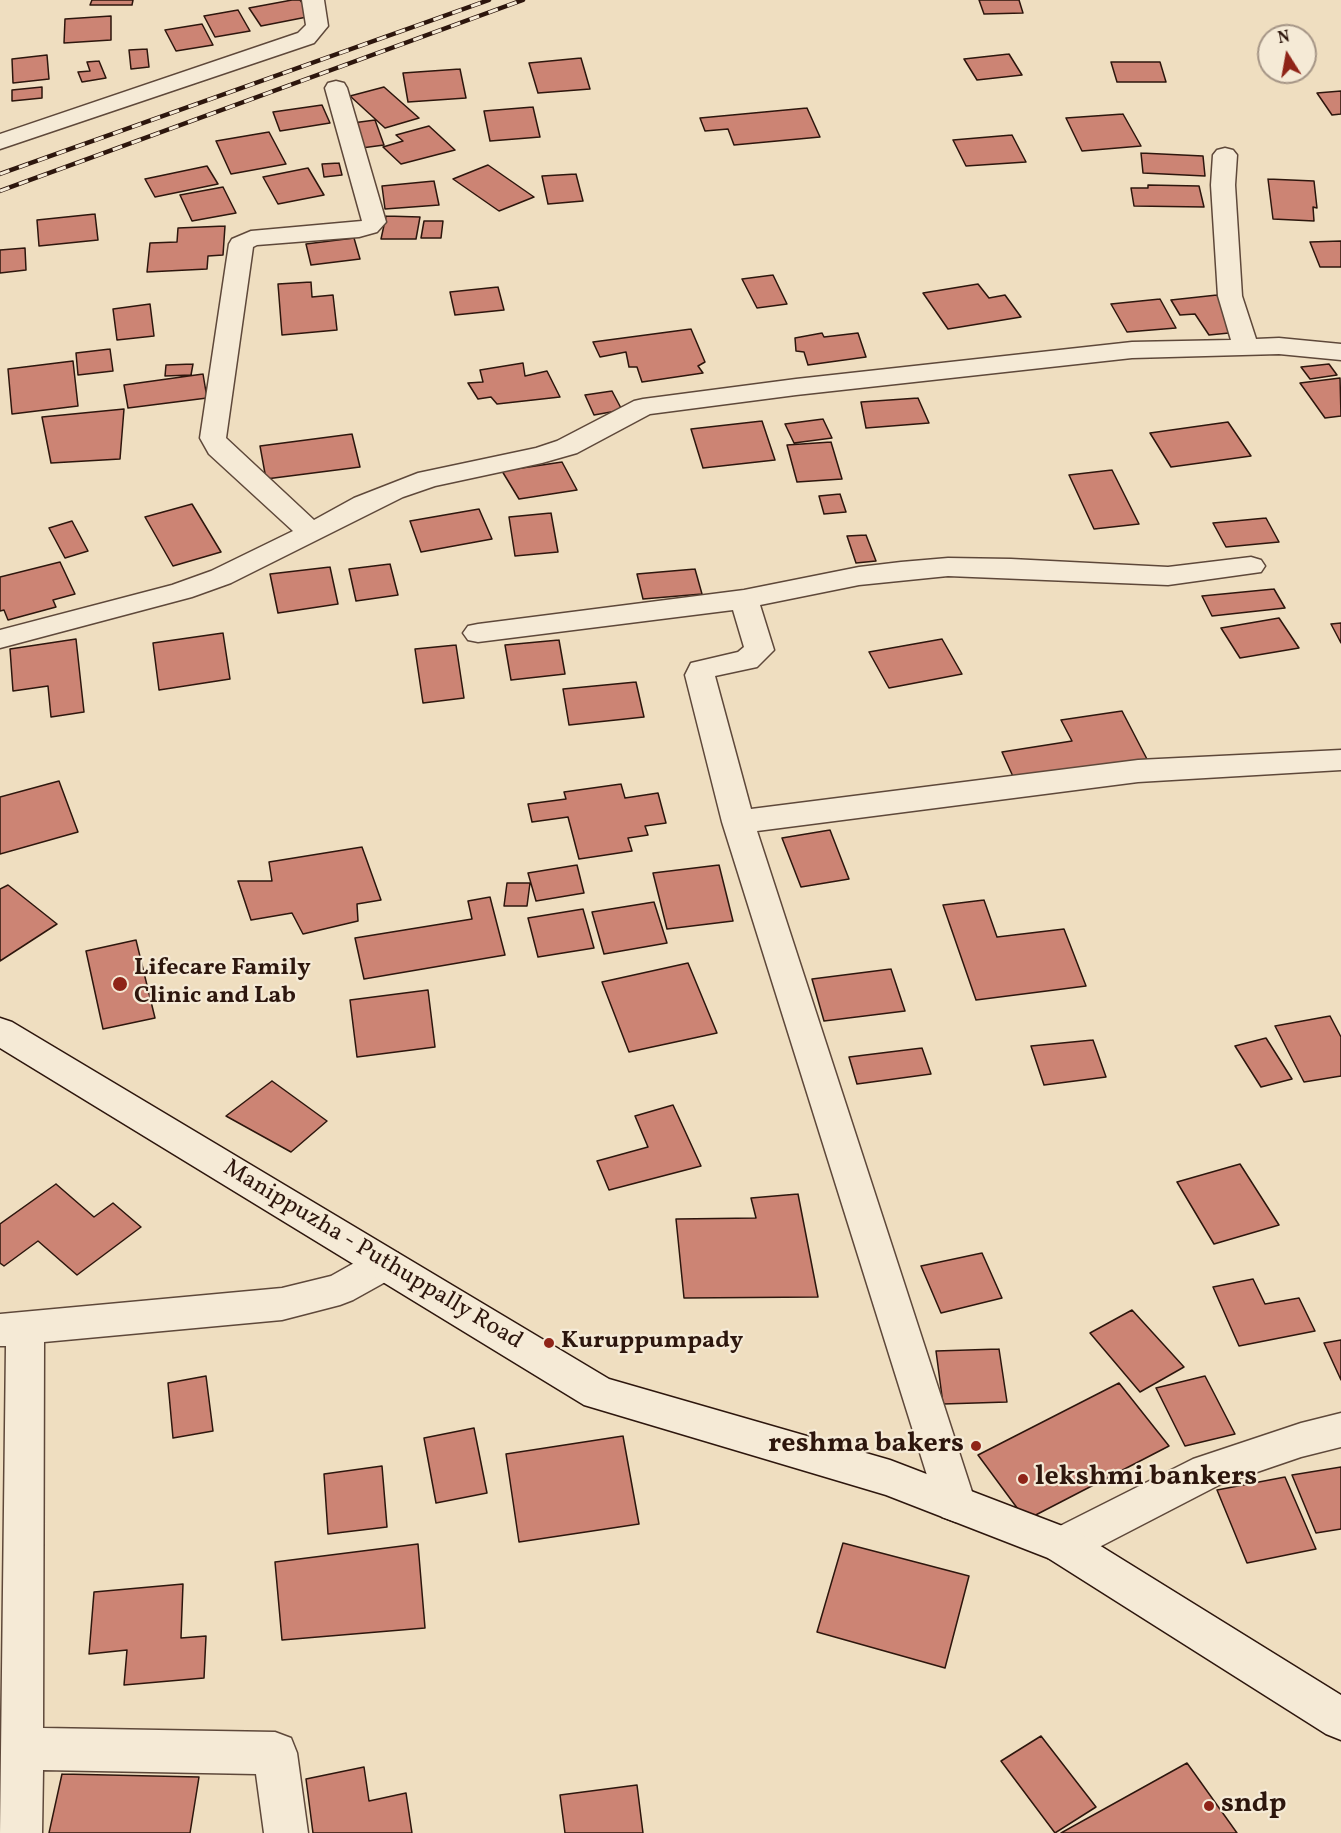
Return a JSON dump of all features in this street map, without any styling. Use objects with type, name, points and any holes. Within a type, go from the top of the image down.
[{"type":"street","points":[[0,142],[306,38],[317,26],[313,0]]},
{"type":"street","points":[[312,534],[219,448],[213,438],[241,244],[251,238],[358,230],[369,227],[374,222],[336,88]]},
{"type":"street","points":[[1225,155],[1222,184],[1230,296],[1246,346]]},
{"type":"street","points":[[0,639],[183,591],[220,577],[312,534],[393,490],[428,479],[542,455],[567,447],[643,407],[796,387],[1132,350],[1279,346],[1341,352]]},
{"type":"street","points":[[478,633],[744,598],[859,576],[948,567],[1011,567],[1168,576],[1251,566]]},
{"type":"street","points":[[744,598],[759,650],[747,660],[710,667],[702,670],[700,675],[738,822],[956,1504]]},
{"type":"street","points":[[738,822],[1138,771],[1341,760]]},
{"type":"street","name":"Manippuzha - Puthuppally Road","points":[[0,1031],[598,1393],[890,1478],[1063,1545],[1341,1719]]},
{"type":"street","points":[[20,1833],[21,1749],[13,1329],[282,1304],[340,1289],[385,1264]]},
{"type":"street","points":[[1063,1545],[1207,1471],[1301,1440],[1341,1430]]},
{"type":"street","points":[[21,1749],[275,1753],[286,1833]]},
{"type":"building","points":[[92,0],[133,0],[132,5],[90,5]]},
{"type":"building","points":[[300,0],[312,16],[261,26],[249,8]]},
{"type":"building","points":[[979,0],[1019,0],[1023,13],[984,14]]},
{"type":"building","points":[[238,10],[250,31],[215,37],[204,16]]},
{"type":"building","points":[[111,16],[111,40],[64,43],[65,19]]},
{"type":"building","points":[[202,24],[213,45],[176,51],[165,30]]},
{"type":"building","points":[[147,49],[149,67],[131,69],[129,50]]},
{"type":"building","points":[[1009,54],[1022,75],[977,80],[964,59]]},
{"type":"building","points":[[47,55],[49,79],[13,83],[12,59]]},
{"type":"building","points":[[581,58],[590,89],[538,93],[529,63]]},
{"type":"building","points":[[99,61],[106,78],[82,82],[78,72],[90,71],[87,62]]},
{"type":"building","points":[[1111,62],[1160,62],[1166,82],[1117,82]]},
{"type":"building","points":[[460,69],[466,98],[408,102],[403,73]]},
{"type":"building","points":[[42,87],[42,98],[12,101],[12,90]]},
{"type":"building","points":[[384,87],[419,118],[385,128],[350,96]]},
{"type":"building","points":[[1341,91],[1341,114],[1332,115],[1317,93]]},
{"type":"building","points":[[322,105],[330,123],[280,131],[273,112]]},
{"type":"building","points":[[533,107],[540,137],[490,141],[484,111]]},
{"type":"building","points":[[807,108],[820,137],[734,145],[728,129],[705,131],[700,118]]},
{"type":"building","points":[[1123,114],[1141,146],[1082,151],[1066,118]]},
{"type":"building","points":[[375,120],[384,145],[354,149],[345,124]]},
{"type":"building","points":[[429,126],[455,150],[401,164],[383,147],[403,141],[396,135]]},
{"type":"building","points":[[269,132],[286,164],[231,174],[216,141]]},
{"type":"building","points":[[1012,135],[1026,162],[966,166],[953,140]]},
{"type":"building","points":[[1141,153],[1203,156],[1205,176],[1143,173]]},
{"type":"building","points":[[339,163],[342,175],[324,177],[322,164]]},
{"type":"building","points":[[488,165],[534,197],[499,211],[453,179]]},
{"type":"building","points":[[207,166],[218,184],[155,197],[145,179]]},
{"type":"building","points":[[308,168],[324,195],[278,204],[263,177]]},
{"type":"building","points":[[576,174],[583,201],[548,204],[542,176]]},
{"type":"building","points":[[1268,179],[1314,181],[1317,208],[1313,207],[1314,221],[1273,219]]},
{"type":"building","points":[[434,181],[439,205],[385,209],[382,186]]},
{"type":"building","points":[[1148,185],[1199,186],[1204,207],[1134,206],[1131,188],[1148,188]]},
{"type":"building","points":[[223,187],[236,213],[192,221],[180,195]]},
{"type":"building","points":[[95,214],[98,240],[39,246],[37,220]]},
{"type":"building","points":[[386,216],[420,217],[416,239],[381,239]]},
{"type":"building","points":[[424,221],[443,221],[441,238],[421,238]]},
{"type":"building","points":[[225,226],[223,255],[208,256],[207,269],[147,272],[150,243],[177,242],[178,228]]},
{"type":"building","points":[[354,238],[360,259],[311,265],[306,244]]},
{"type":"building","points":[[1341,241],[1341,267],[1320,267],[1310,242]]},
{"type":"building","points":[[25,248],[26,270],[0,273],[0,250]]},
{"type":"building","points":[[773,275],[787,304],[757,308],[742,279]]},
{"type":"building","points":[[311,282],[312,297],[333,295],[337,330],[282,335],[278,284]]},
{"type":"building","points":[[978,284],[989,298],[1005,295],[1021,317],[948,329],[923,293]]},
{"type":"building","points":[[498,287],[504,310],[455,315],[450,292]]},
{"type":"building","points":[[1217,295],[1239,332],[1209,335],[1195,314],[1180,315],[1171,300]]},
{"type":"building","points":[[1160,299],[1176,328],[1127,332],[1111,304]]},
{"type":"building","points":[[150,304],[154,336],[117,340],[113,309]]},
{"type":"building","points":[[691,329],[705,362],[698,366],[703,373],[642,382],[637,367],[629,367],[626,352],[600,357],[593,342]]},
{"type":"building","points":[[822,333],[824,337],[858,333],[866,357],[808,365],[804,352],[796,351],[795,338]]},
{"type":"building","points":[[110,349],[113,371],[78,375],[76,353]]},
{"type":"building","points":[[73,361],[78,406],[12,414],[8,369]]},
{"type":"building","points":[[523,363],[525,376],[547,371],[560,397],[497,404],[491,397],[478,399],[468,383],[483,382],[480,370]]},
{"type":"building","points":[[193,364],[191,375],[165,376],[166,365]]},
{"type":"building","points":[[1329,364],[1337,375],[1310,379],[1301,367]]},
{"type":"building","points":[[203,374],[207,398],[128,408],[124,385]]},
{"type":"building","points":[[1340,378],[1341,416],[1325,418],[1300,383]]},
{"type":"building","points":[[612,391],[622,410],[594,415],[585,395]]},
{"type":"building","points":[[918,398],[929,423],[866,428],[861,402]]},
{"type":"building","points":[[124,409],[120,459],[51,463],[42,417]]},
{"type":"building","points":[[823,419],[832,438],[794,443],[785,424]]},
{"type":"building","points":[[762,421],[775,460],[703,468],[691,429]]},
{"type":"building","points":[[1228,422],[1251,456],[1171,467],[1150,433]]},
{"type":"building","points":[[352,434],[360,467],[266,479],[260,446]]},
{"type":"building","points":[[831,442],[842,479],[797,482],[787,445]]},
{"type":"building","points":[[562,462],[577,490],[519,499],[502,471]]},
{"type":"building","points":[[1112,470],[1139,524],[1094,529],[1069,475]]},
{"type":"building","points":[[840,494],[846,512],[824,514],[819,496]]},
{"type":"building","points":[[192,504],[221,552],[173,566],[145,517]]},
{"type":"building","points":[[479,509],[492,539],[421,552],[410,521]]},
{"type":"building","points":[[551,513],[558,552],[515,556],[509,517]]},
{"type":"building","points":[[1266,518],[1279,542],[1226,547],[1213,523]]},
{"type":"building","points":[[72,521],[88,551],[65,558],[49,528]]},
{"type":"building","points":[[866,535],[876,561],[856,563],[847,536]]},
{"type":"building","points":[[60,562],[75,594],[53,600],[56,607],[8,620],[4,610],[0,611],[0,577]]},
{"type":"building","points":[[390,564],[398,595],[356,601],[349,569]]},
{"type":"building","points":[[330,567],[338,604],[278,613],[270,574]]},
{"type":"building","points":[[695,569],[702,594],[643,599],[637,574]]},
{"type":"building","points":[[1274,589],[1285,608],[1212,616],[1202,596]]},
{"type":"building","points":[[1279,618],[1299,648],[1240,658],[1221,628]]},
{"type":"building","points":[[1341,623],[1341,643],[1331,624]]},
{"type":"building","points":[[223,633],[230,679],[159,690],[153,643]]},
{"type":"building","points":[[76,639],[84,712],[51,717],[48,686],[13,691],[10,649]]},
{"type":"building","points":[[942,639],[962,674],[889,688],[869,652]]},
{"type":"building","points":[[559,640],[565,674],[511,680],[505,645]]},
{"type":"building","points":[[456,645],[464,698],[423,703],[415,649]]},
{"type":"building","points":[[636,682],[644,717],[569,725],[563,689]]},
{"type":"building","points":[[1122,711],[1149,763],[1015,781],[1002,752],[1072,741],[1061,720]]},
{"type":"building","points":[[59,781],[78,832],[0,854],[0,797]]},
{"type":"building","points":[[621,784],[625,798],[658,793],[666,823],[645,826],[648,835],[628,838],[632,851],[579,859],[568,817],[532,822],[528,804],[566,799],[564,792]]},
{"type":"building","points":[[830,830],[849,879],[801,887],[782,838]]},
{"type":"building","points":[[362,847],[381,900],[357,904],[358,921],[303,934],[292,913],[251,920],[238,881],[272,881],[269,862]]},
{"type":"building","points":[[577,865],[584,893],[536,901],[528,873]]},
{"type":"building","points":[[719,865],[733,921],[667,929],[653,873]]},
{"type":"building","points":[[507,883],[530,883],[527,906],[504,906]]},
{"type":"building","points":[[8,885],[57,924],[0,961],[0,889]]},
{"type":"building","points":[[490,897],[505,955],[364,979],[355,938],[472,919],[468,901]]},
{"type":"building","points":[[984,900],[997,937],[1064,929],[1086,986],[976,1000],[943,905]]},
{"type":"building","points":[[654,902],[667,943],[604,954],[592,912]]},
{"type":"building","points":[[583,909],[594,948],[538,957],[528,918]]},
{"type":"building","name":"Lifecare Family Clinic and Lab","points":[[136,940],[155,1018],[103,1029],[86,951]]},
{"type":"building","points":[[688,963],[717,1033],[629,1052],[602,982]]},
{"type":"building","points":[[891,969],[905,1011],[824,1021],[812,979]]},
{"type":"building","points":[[428,990],[435,1047],[357,1057],[350,1000]]},
{"type":"building","points":[[1330,1016],[1341,1037],[1341,1076],[1304,1082],[1275,1026]]},
{"type":"building","points":[[1266,1038],[1292,1079],[1261,1087],[1235,1046]]},
{"type":"building","points":[[1093,1040],[1106,1077],[1044,1085],[1031,1046]]},
{"type":"building","points":[[922,1048],[931,1074],[857,1084],[849,1057]]},
{"type":"building","points":[[272,1081],[327,1121],[291,1152],[226,1116]]},
{"type":"building","points":[[673,1105],[701,1166],[609,1190],[597,1161],[648,1147],[635,1116]]},
{"type":"building","points":[[1240,1164],[1279,1225],[1214,1244],[1177,1182]]},
{"type":"building","points":[[56,1184],[94,1217],[113,1203],[141,1227],[77,1275],[38,1241],[4,1266],[0,1263],[0,1224]]},
{"type":"building","points":[[798,1194],[818,1297],[684,1298],[676,1219],[756,1218],[751,1198]]},
{"type":"building","points":[[982,1253],[1002,1298],[941,1313],[921,1266]]},
{"type":"building","points":[[1253,1279],[1265,1304],[1299,1298],[1315,1331],[1239,1346],[1213,1287]]},
{"type":"building","points":[[1132,1310],[1184,1367],[1140,1392],[1090,1333]]},
{"type":"building","points":[[1341,1340],[1341,1380],[1324,1343]]},
{"type":"building","points":[[999,1349],[1007,1402],[943,1404],[936,1351]]},
{"type":"building","points":[[206,1376],[213,1431],[173,1438],[168,1383]]},
{"type":"building","points":[[1205,1376],[1235,1434],[1185,1446],[1156,1388]]},
{"type":"building","points":[[1119,1383],[1169,1446],[1026,1520],[978,1455]]},
{"type":"building","points":[[474,1428],[487,1493],[436,1503],[424,1438]]},
{"type":"building","points":[[623,1436],[639,1524],[519,1542],[506,1454]]},
{"type":"building","points":[[382,1466],[387,1527],[328,1534],[324,1474]]},
{"type":"building","points":[[1341,1467],[1341,1529],[1316,1533],[1292,1475]]},
{"type":"building","points":[[1285,1477],[1316,1549],[1247,1563],[1217,1490]]},
{"type":"building","points":[[843,1543],[969,1576],[945,1668],[817,1632]]},
{"type":"building","points":[[418,1544],[425,1628],[282,1640],[275,1562]]},
{"type":"building","points":[[183,1584],[181,1638],[206,1636],[204,1678],[124,1685],[127,1650],[89,1654],[94,1592]]},
{"type":"building","points":[[1041,1736],[1096,1807],[1055,1833],[1001,1761]]},
{"type":"building","points":[[1187,1763],[1237,1833],[1061,1833]]},
{"type":"building","points":[[364,1767],[369,1801],[406,1793],[412,1833],[313,1833],[306,1779]]},
{"type":"building","points":[[62,1774],[199,1777],[190,1833],[49,1833]]},
{"type":"building","points":[[637,1785],[643,1833],[565,1833],[560,1795]]},
{"type":"railway","points":[[0,174],[489,0]]},
{"type":"railway","points":[[0,191],[523,0]]},
{"type":"place","name":"Lifecare Family Clinic and Lab","points":[[120,984]]},
{"type":"place","name":"Kuruppumpady","points":[[549,1343]]},
{"type":"place","name":"reshma bakers","points":[[976,1446]]},
{"type":"place","name":"lekshmi bankers","points":[[1023,1479]]},
{"type":"place","name":"sndp","points":[[1209,1806]]}]
